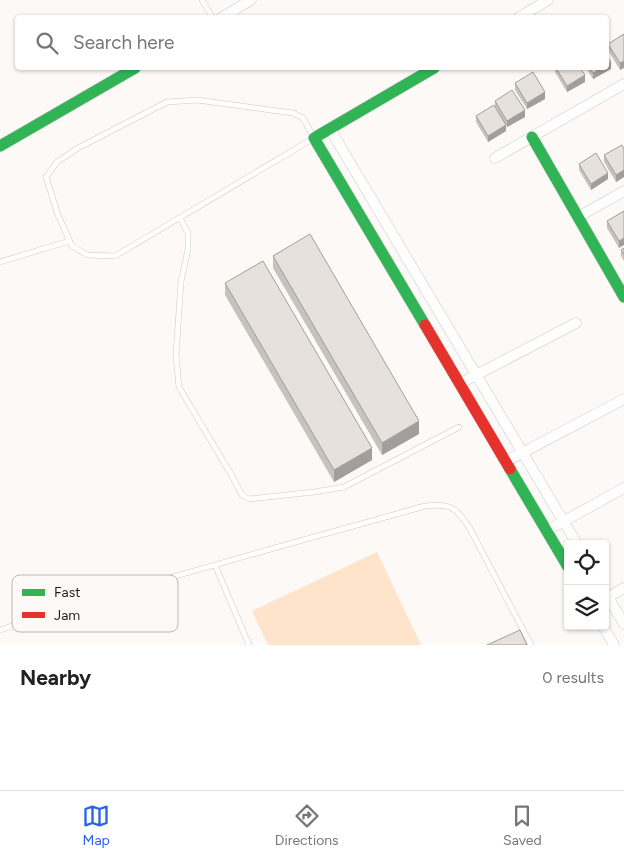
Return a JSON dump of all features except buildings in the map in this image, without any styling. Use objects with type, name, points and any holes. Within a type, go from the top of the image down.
[{"type":"street","points":[[226,15],[251,0]]},
{"type":"street","points":[[523,15],[548,0]]},
{"type":"street","points":[[0,146],[132,70]]},
{"type":"street","points":[[431,70],[314,138],[564,560]]},
{"type":"street","points":[[495,158],[624,84]]},
{"type":"street","points":[[330,129],[574,540]]},
{"type":"street","points":[[532,137],[624,297]]},
{"type":"street","points":[[578,217],[624,191]]},
{"type":"street","points":[[363,222],[379,210]]},
{"type":"street","points":[[413,305],[429,296]]},
{"type":"street","points":[[460,384],[576,322]]},
{"type":"street","points":[[505,462],[624,399]]},
{"type":"street","points":[[546,531],[624,488]]},
{"type":"street","points":[[609,595],[624,588]]},
{"type":"street","points":[[609,601],[624,624]]},
{"type":"street","points":[[605,630],[614,645]]},
{"type":"lane","points":[[202,0],[211,15]]},
{"type":"lane","points":[[197,100],[293,113],[304,118],[314,138],[180,218],[114,256],[87,255],[72,246],[69,241],[58,216],[46,177],[57,162],[78,148],[167,102],[197,100]]},
{"type":"lane","points":[[180,218],[188,233],[188,249],[181,282],[176,355],[179,387],[242,496],[249,499],[321,492],[344,487],[459,427]]},
{"type":"lane","points":[[0,262],[69,241]]},
{"type":"lane","points":[[178,575],[426,506],[442,504],[452,507],[469,527],[530,645]]},
{"type":"lane","points":[[215,565],[249,645]]},
{"type":"lane","points":[[0,630],[12,626]]},
{"type":"shaded area","points":[[377,552],[421,645],[268,645],[252,611]]},
{"type":"traffic: fast","points":[[0,146],[132,70]]},
{"type":"traffic: fast","points":[[425,325],[314,138],[431,70]]},
{"type":"traffic: fast","points":[[532,137],[624,297]]},
{"type":"traffic: fast","points":[[510,469],[564,560]]},
{"type":"traffic: jam","points":[[425,325],[510,469]]}]
